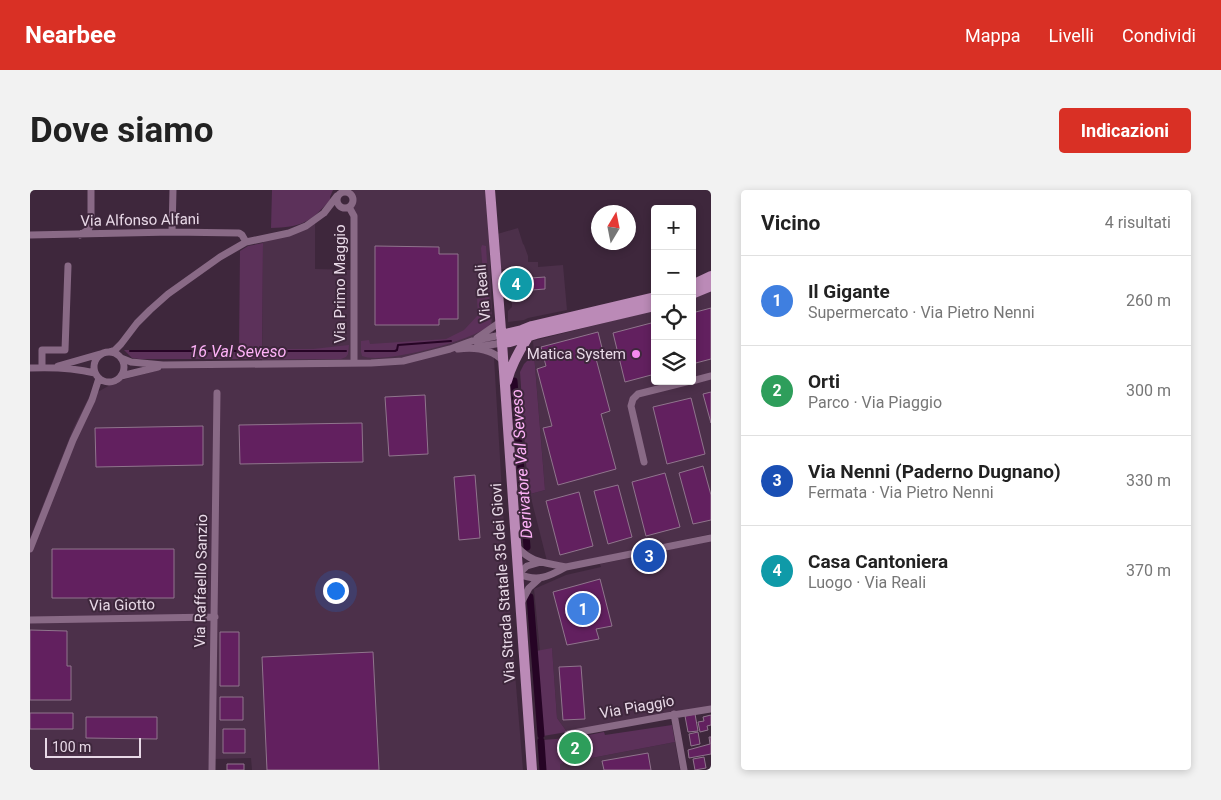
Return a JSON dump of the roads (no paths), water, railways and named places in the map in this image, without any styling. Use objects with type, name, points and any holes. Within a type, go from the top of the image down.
[{"type":"main road","name":"Via Reali","points":[[490,190],[505,394]]},
{"type":"main road","points":[[696,283],[711,276]]},
{"type":"main road","points":[[696,292],[711,286]]},
{"type":"main road","points":[[502,339],[532,326],[651,298]]},
{"type":"main road","points":[[502,339],[510,342],[543,332],[651,307]]},
{"type":"main road","points":[[505,394],[509,372],[528,337]]},
{"type":"main road","name":"Via Strada Statale 35 dei Giovi","points":[[505,394],[532,770]]},
{"type":"street","points":[[78,235],[86,232],[91,224],[91,190]]},
{"type":"street","points":[[172,232],[173,190]]},
{"type":"street","points":[[30,368],[53,367],[110,352],[118,347],[144,316],[168,294],[220,256],[246,242],[289,233],[306,226],[324,213],[340,193],[352,193],[353,200],[349,207],[344,208],[340,206],[337,201],[340,193]]},
{"type":"street","name":"Via Primo Maggio","points":[[349,207],[354,216],[354,363]]},
{"type":"street","name":"Via Alfonso Alfani","points":[[30,236],[172,232],[239,233],[242,234],[246,242]]},
{"type":"street","points":[[42,368],[42,350],[65,350],[68,266]]},
{"type":"street","points":[[110,352],[131,362],[163,365],[371,363],[403,360],[450,349],[472,341],[500,322]]},
{"type":"street","points":[[472,341],[502,339]]},
{"type":"street","points":[[466,348],[502,339]]},
{"type":"street","points":[[450,349],[479,349],[492,352],[503,361]]},
{"type":"street","points":[[30,549],[73,440],[92,400],[97,376],[94,369],[96,360],[102,354]]},
{"type":"street","points":[[53,367],[84,370],[105,382],[109,382],[118,380],[121,376],[124,367],[121,358]]},
{"type":"street","points":[[121,376],[163,365]]},
{"type":"street","points":[[696,380],[711,376]]},
{"type":"street","points":[[92,400],[109,382]]},
{"type":"street","points":[[644,462],[632,406],[634,399],[638,394],[675,385]]},
{"type":"street","name":"Via Raffaello Sanzio","points":[[212,770],[217,393]]},
{"type":"street","points":[[520,605],[529,588],[539,579],[566,567],[711,538]]},
{"type":"street","points":[[516,546],[535,561],[566,567]]},
{"type":"street","points":[[539,579],[518,574],[527,566],[541,562]]},
{"type":"street","name":"Via Giotto","points":[[30,620],[214,617]]},
{"type":"street","name":"Via Piaggio","points":[[568,734],[711,709]]},
{"type":"street","points":[[674,714],[684,770]]},
{"type":"waterway","name":"16 Val Seveso","points":[[365,351],[395,351],[398,345],[451,341]]},
{"type":"waterway","name":"16 Val Seveso","points":[[130,351],[346,351]]},
{"type":"waterway","name":"Derivatore Val Seveso","points":[[514,381],[527,547]]},
{"type":"waterway","name":"Derivatore Val Seveso","points":[[530,597],[541,735]]},
{"type":"waterway","name":"Derivatore Val Seveso","points":[[541,741],[543,770]]},
{"type":"place","name":"Casa Cantoniera","points":[[516,284]]},
{"type":"place","name":"Matica System","points":[[636,354]]},
{"type":"place","name":"Via Nenni (Paderno Dugnano)","points":[[649,556]]},
{"type":"place","name":"Il Gigante","points":[[583,609]]},
{"type":"place","name":"Orti","points":[[575,748]]}]
